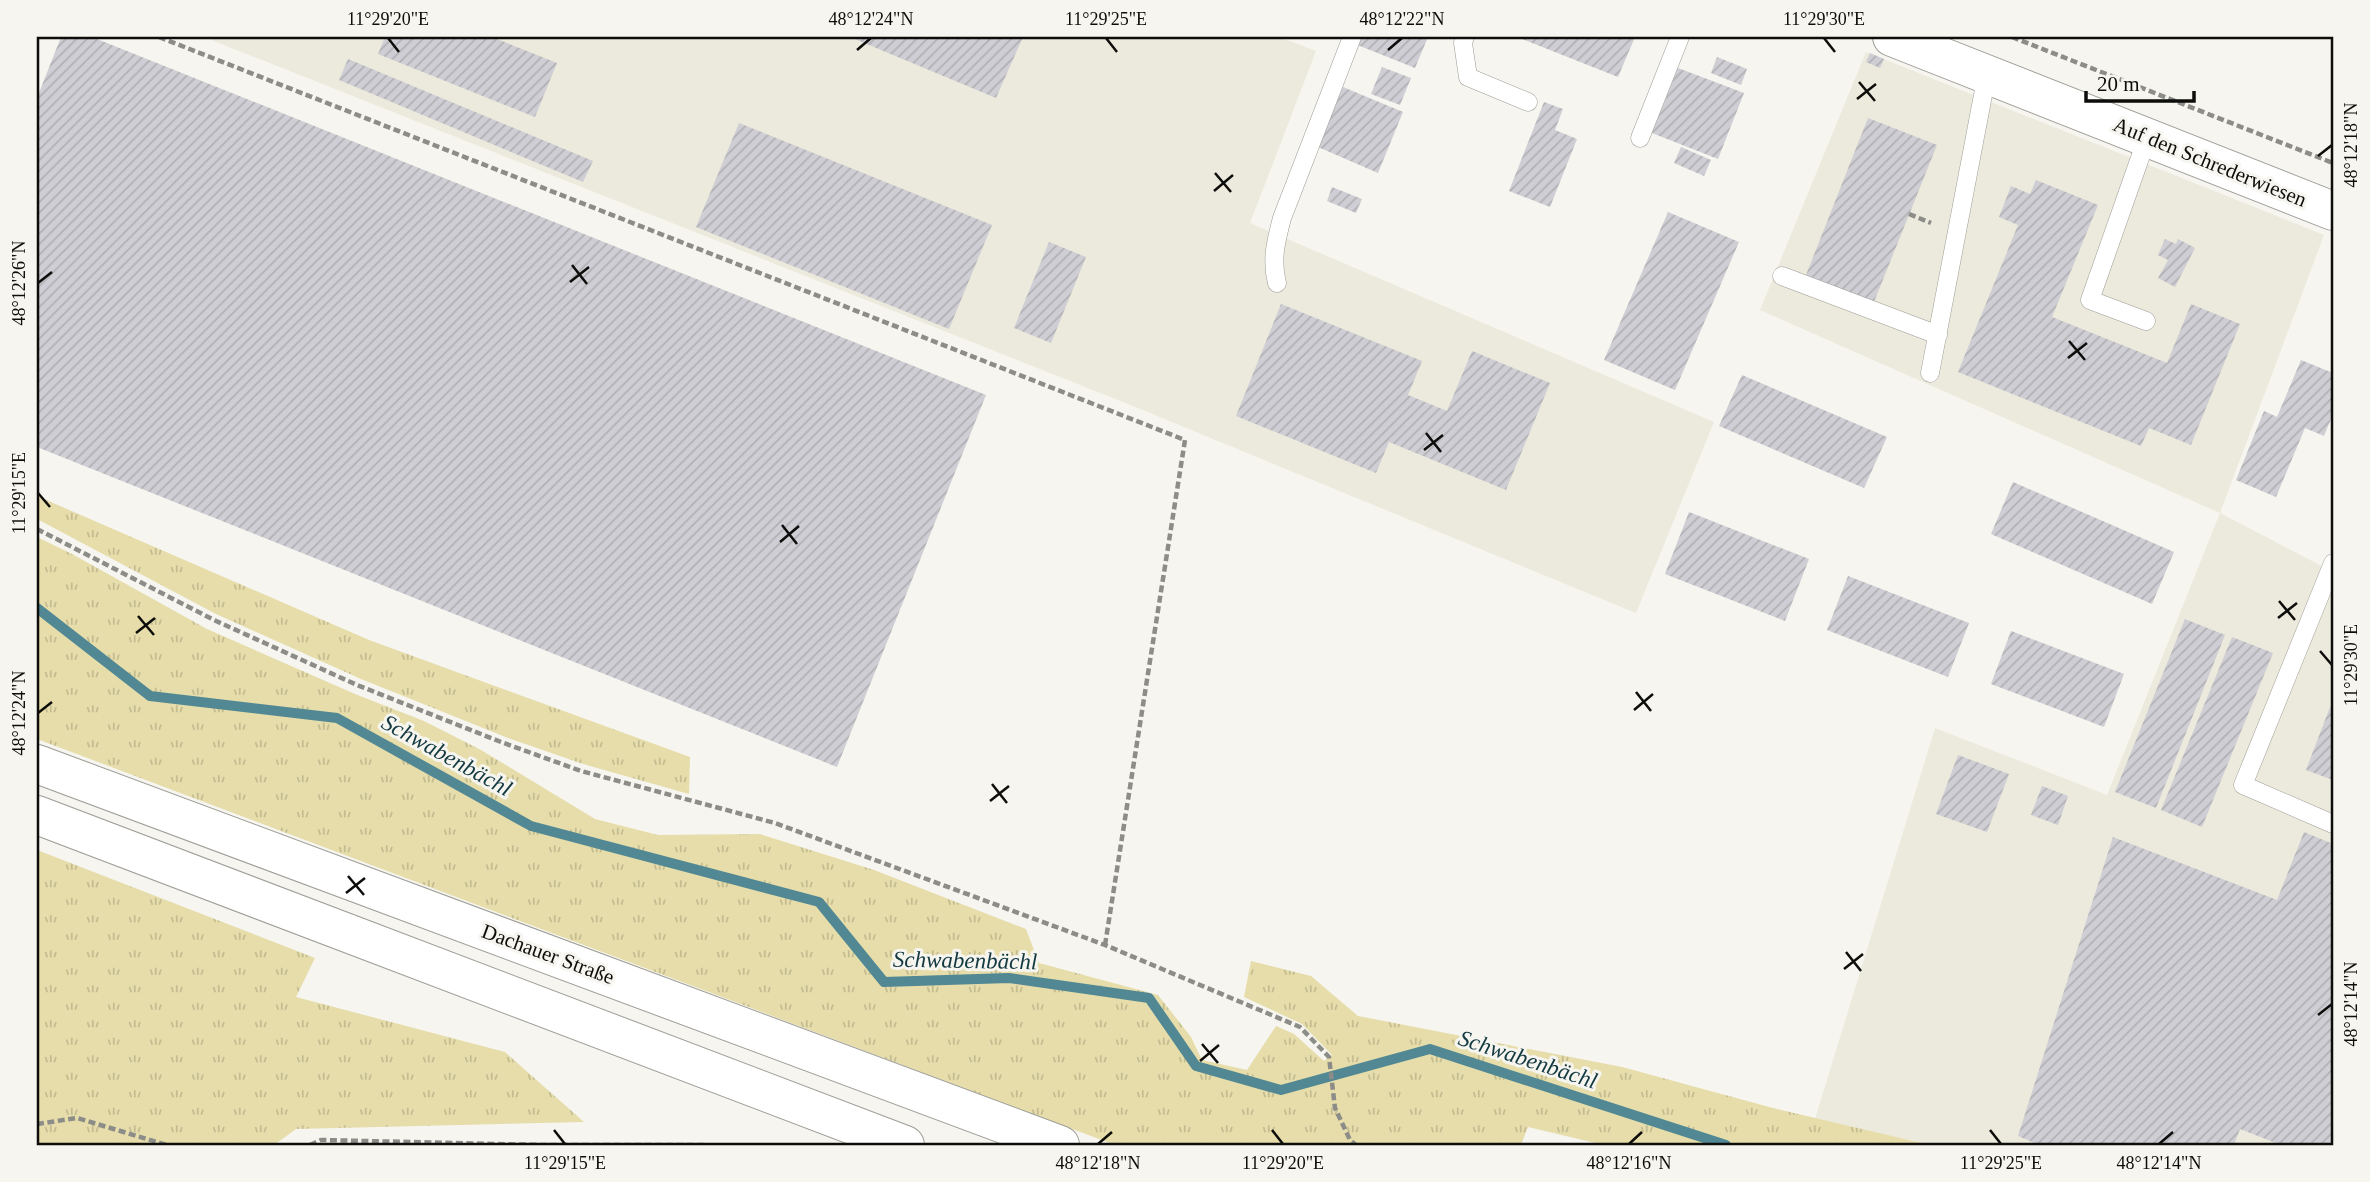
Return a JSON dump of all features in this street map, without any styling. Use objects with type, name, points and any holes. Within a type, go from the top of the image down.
[{"type":"main road","name":"Auf den Schrederwiesen","points":[[1892,37],[2333,211]]},
{"type":"main road","name":"Dachauer Straße","points":[[37,764],[1060,1145]]},
{"type":"main road","points":[[37,815],[905,1145]]},
{"type":"lane","points":[[1277,283],[1273,267],[1274,249],[1282,218],[1352,37]]},
{"type":"lane","points":[[1465,37],[1463,43],[1468,77],[1528,102]]},
{"type":"lane","points":[[1640,138],[1680,37]]},
{"type":"lane","points":[[1930,373],[1987,74]]},
{"type":"lane","points":[[2146,321],[2090,300],[2147,138]]},
{"type":"lane","points":[[1782,276],[1938,335]]},
{"type":"lane","points":[[2333,563],[2243,785],[2333,824]]},
{"type":"path","points":[[159,37],[1185,440],[1105,945]]},
{"type":"path","points":[[2012,37],[2333,163]]},
{"type":"path","points":[[37,529],[214,620],[357,685],[581,771],[775,823],[1105,945],[1300,1027],[1329,1057],[1335,1108],[1350,1140],[1356,1145]]},
{"type":"path","points":[[37,1124],[78,1118],[167,1145]]},
{"type":"path","points":[[310,1145],[321,1140],[543,1145],[708,1145]]},
{"type":"shaded area","points":[[204,37],[1279,37],[1316,51],[1250,223],[1714,422],[1636,613],[1133,406]]},
{"type":"shaded area","points":[[1866,52],[2324,235],[2220,513],[1760,310]]},
{"type":"shaded area","points":[[2220,513],[2333,572],[2333,1145],[1930,1145],[1815,1119],[1935,728],[2107,795]]},
{"type":"green space","points":[[37,496],[369,640],[690,757],[689,794],[583,764],[508,738],[361,679],[216,614],[37,519]]},
{"type":"green space","points":[[37,537],[207,629],[424,721],[481,750],[595,819],[658,835],[760,834],[874,870],[1026,929],[1039,963],[1158,995],[1191,1037],[1202,1060],[1247,1070],[1276,1026],[1294,1034],[1324,1061],[1332,1055],[1302,1024],[1244,997],[1251,961],[1311,976],[1358,1016],[1622,1067],[1773,1108],[1930,1145],[1604,1145],[1528,1127],[1521,1145],[1115,1145],[37,739]]},
{"type":"green space","points":[[37,850],[315,958],[296,997],[505,1052],[584,1122],[296,1129],[274,1145],[37,1145]]},
{"type":"building","points":[[61,37],[92,37],[986,395],[837,767],[37,447],[37,98]]},
{"type":"building","points":[[385,37],[492,37],[557,63],[535,117],[378,54]]},
{"type":"building","points":[[850,37],[1023,37],[996,98]]},
{"type":"building","points":[[1358,37],[1428,37],[1415,68],[1355,44]]},
{"type":"building","points":[[1517,37],[1635,37],[1618,77]]},
{"type":"building","points":[[1870,53],[1884,59],[1880,68],[1866,62]]},
{"type":"building","points":[[1717,57],[1747,69],[1741,85],[1711,73]]},
{"type":"building","points":[[348,59],[593,161],[583,182],[339,80]]},
{"type":"building","points":[[1382,67],[1411,78],[1400,105],[1371,94]]},
{"type":"building","points":[[1678,68],[1744,93],[1718,159],[1652,133]]},
{"type":"building","points":[[1343,87],[1403,112],[1378,173],[1318,147]]},
{"type":"building","points":[[1544,102],[1563,109],[1555,130],[1577,139],[1550,207],[1509,191]]},
{"type":"building","points":[[1868,118],[1937,145],[1874,302],[1806,275]]},
{"type":"building","points":[[739,123],[992,225],[949,329],[696,227]]},
{"type":"building","points":[[1681,147],[1711,160],[1704,176],[1674,163]]},
{"type":"building","points":[[2036,180],[2098,205],[2052,317],[2167,363],[2191,304],[2240,324],[2191,445],[2149,428],[2141,446],[1958,372],[2018,225],[1999,217],[2011,186],[2030,194]]},
{"type":"building","points":[[1332,187],[1362,199],[1356,213],[1327,201]]},
{"type":"building","points":[[1668,212],[1739,242],[1675,390],[1604,360]]},
{"type":"building","points":[[2165,239],[2176,244],[2178,239],[2195,248],[2175,287],[2158,278],[2168,260],[2158,255]]},
{"type":"building","points":[[1049,242],[1086,257],[1051,343],[1014,328]]},
{"type":"building","points":[[1281,304],[1422,361],[1408,395],[1447,411],[1472,351],[1550,383],[1506,490],[1389,442],[1376,473],[1236,416]]},
{"type":"building","points":[[2301,360],[2333,373],[2333,414],[2324,436],[2305,428],[2276,497],[2236,480],[2264,411],[2277,417]]},
{"type":"building","points":[[1742,375],[1887,437],[1864,488],[1719,426]]},
{"type":"building","points":[[2013,482],[2174,552],[2152,604],[1991,534]]},
{"type":"building","points":[[1689,512],[1809,559],[1785,621],[1665,574]]},
{"type":"building","points":[[1848,576],[1969,623],[1948,677],[1827,630]]},
{"type":"building","points":[[2185,619],[2225,635],[2156,808],[2115,792]]},
{"type":"building","points":[[2011,631],[2124,674],[2104,727],[1991,684]]},
{"type":"building","points":[[2232,637],[2273,653],[2202,827],[2161,810]]},
{"type":"building","points":[[2330,707],[2333,709],[2333,780],[2306,770]]},
{"type":"building","points":[[1958,755],[2009,774],[1987,832],[1936,814]]},
{"type":"building","points":[[2042,786],[2068,796],[2058,825],[2031,815]]},
{"type":"building","points":[[2304,832],[2333,844],[2333,1145],[2281,1145],[2240,1129],[2234,1145],[2039,1145],[2018,1136],[2113,837],[2277,900]]},
{"type":"waterway","name":"Schwabenbächl","points":[[37,608],[150,696],[337,718],[531,826],[819,902],[884,982],[1009,978],[1149,998],[1196,1066],[1281,1090],[1430,1049],[1726,1145]]}]
